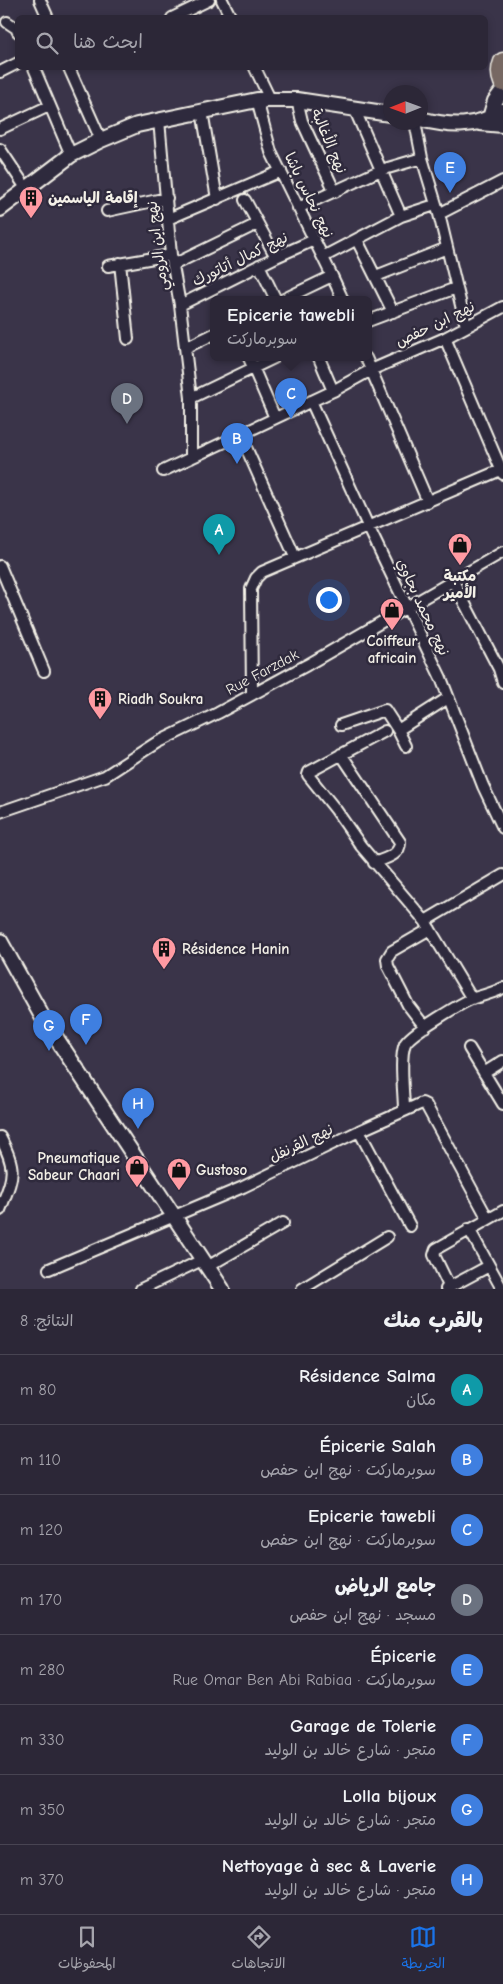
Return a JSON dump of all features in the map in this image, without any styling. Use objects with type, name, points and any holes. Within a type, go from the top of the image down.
[{"type":"highway","points":[[503,62],[501,67],[503,82]]},
{"type":"street","points":[[40,0],[47,15]]},
{"type":"street","points":[[178,15],[209,0]]},
{"type":"street","points":[[222,0],[230,15]]},
{"type":"street","points":[[7,22],[15,27]]},
{"type":"street","points":[[0,72],[15,64]]},
{"type":"street","points":[[35,70],[71,155]]},
{"type":"street","points":[[70,70],[101,140]]},
{"type":"street","name":"نهج نحاس باشا","points":[[256,70],[264,100],[270,152],[341,296]]},
{"type":"street","points":[[485,121],[503,90]]},
{"type":"street","points":[[0,209],[71,155],[138,125],[264,100],[297,100],[383,113]]},
{"type":"street","name":"نهج الأغالبة","points":[[297,100],[302,121],[335,192]]},
{"type":"street","points":[[0,129],[49,106]]},
{"type":"street","points":[[354,108],[401,216]]},
{"type":"street","points":[[428,121],[454,126],[485,121],[503,111]]},
{"type":"street","points":[[202,112],[217,199]]},
{"type":"street","name":"نهج ابن الرومي","points":[[159,120],[172,260],[180,305],[191,398],[191,458]]},
{"type":"street","points":[[485,121],[503,125]]},
{"type":"street","points":[[417,130],[422,158],[437,209],[466,326]]},
{"type":"street","points":[[0,149],[26,188]]},
{"type":"street","points":[[298,208],[381,170],[422,158]]},
{"type":"street","points":[[168,219],[281,171]]},
{"type":"street","points":[[323,257],[401,216],[437,209],[503,181]]},
{"type":"street","points":[[107,211],[167,198]]},
{"type":"street","points":[[245,200],[276,257]]},
{"type":"street","points":[[108,266],[120,263],[172,260],[257,224]]},
{"type":"street","name":"نهج كمال أتاتورك","points":[[180,305],[259,265],[314,240]]},
{"type":"street","points":[[357,240],[393,312]]},
{"type":"street","points":[[376,276],[447,248]]},
{"type":"street","points":[[120,263],[128,340]]},
{"type":"street","points":[[259,265],[274,296]]},
{"type":"street","points":[[297,296],[332,276]]},
{"type":"street","points":[[372,320],[456,288]]},
{"type":"street","name":"نهج ابن حفص","points":[[163,471],[334,391],[371,370],[444,338],[503,307]]},
{"type":"street","points":[[185,348],[210,336]]},
{"type":"street","points":[[252,694],[252,589],[256,578],[262,572],[295,556],[502,471],[444,338]]},
{"type":"street","points":[[250,361],[274,418]]},
{"type":"street","points":[[191,398],[268,361]]},
{"type":"street","points":[[320,361],[334,391]]},
{"type":"street","points":[[367,361],[428,502]]},
{"type":"street","name":"نهج محمد بجاوي","points":[[312,401],[448,698],[483,786],[503,828]]},
{"type":"street","points":[[240,434],[295,556]]},
{"type":"street","name":"Rue Farzdak","points":[[0,812],[105,776],[156,744],[307,666],[503,552]]},
{"type":"street","points":[[0,566],[44,671]]},
{"type":"street","points":[[453,581],[499,670],[503,682]]},
{"type":"street","points":[[398,730],[448,698]]},
{"type":"street","points":[[341,725],[385,710],[406,746]]},
{"type":"street","points":[[385,731],[309,772],[308,775],[374,863],[428,925],[472,999]]},
{"type":"street","points":[[341,754],[400,842],[399,850],[395,854],[374,863]]},
{"type":"street","points":[[424,1027],[408,1005],[388,966],[387,959],[392,952],[428,925],[503,875]]},
{"type":"street","points":[[0,941],[43,1018],[222,1289]]},
{"type":"street","points":[[404,1110],[404,1048],[406,1042],[424,1027],[472,999],[488,996],[503,988]]},
{"type":"street","points":[[469,1048],[503,1104]]},
{"type":"street","points":[[484,1073],[503,1061]]},
{"type":"street","name":"نهج القرنفل","points":[[49,1269],[243,1188],[418,1104],[426,1106],[488,1219]]},
{"type":"street","points":[[360,1131],[410,1226]]},
{"type":"street","points":[[0,1137],[10,1154],[12,1177],[0,1210]]},
{"type":"street","points":[[489,1266],[448,1288],[434,1251],[436,1248],[503,1211]]},
{"type":"street","points":[[141,1289],[205,1263],[283,1223]]},
{"type":"street","points":[[469,1229],[502,1289]]},
{"type":"street","points":[[302,1289],[386,1237]]},
{"type":"place","name":"Épicerie","points":[[450,193]]},
{"type":"place","name":"إقامة الياسمين","points":[[31,219]]},
{"type":"place","name":"Epicerie tawebli","points":[[291,419]]},
{"type":"place","name":"جامع الرياض","points":[[127,424]]},
{"type":"place","name":"Épicerie Salah","points":[[237,464]]},
{"type":"place","name":"Résidence Salma","points":[[219,555]]},
{"type":"place","name":"مكتبة الأمير","points":[[460,566]]},
{"type":"place","name":"Coiffeur africain","points":[[392,631]]},
{"type":"place","name":"Riadh Soukra","points":[[100,720]]},
{"type":"place","name":"Résidence Hanin","points":[[164,970]]},
{"type":"place","name":"Garage de Tolerie","points":[[86,1045]]},
{"type":"place","name":"Lolla bijoux","points":[[49,1051]]},
{"type":"place","name":"Nettoyage à sec & Laverie","points":[[138,1129]]},
{"type":"place","name":"Pneumatique Sabeur Chaari","points":[[137,1188]]},
{"type":"place","name":"Gustoso","points":[[179,1191]]}]
